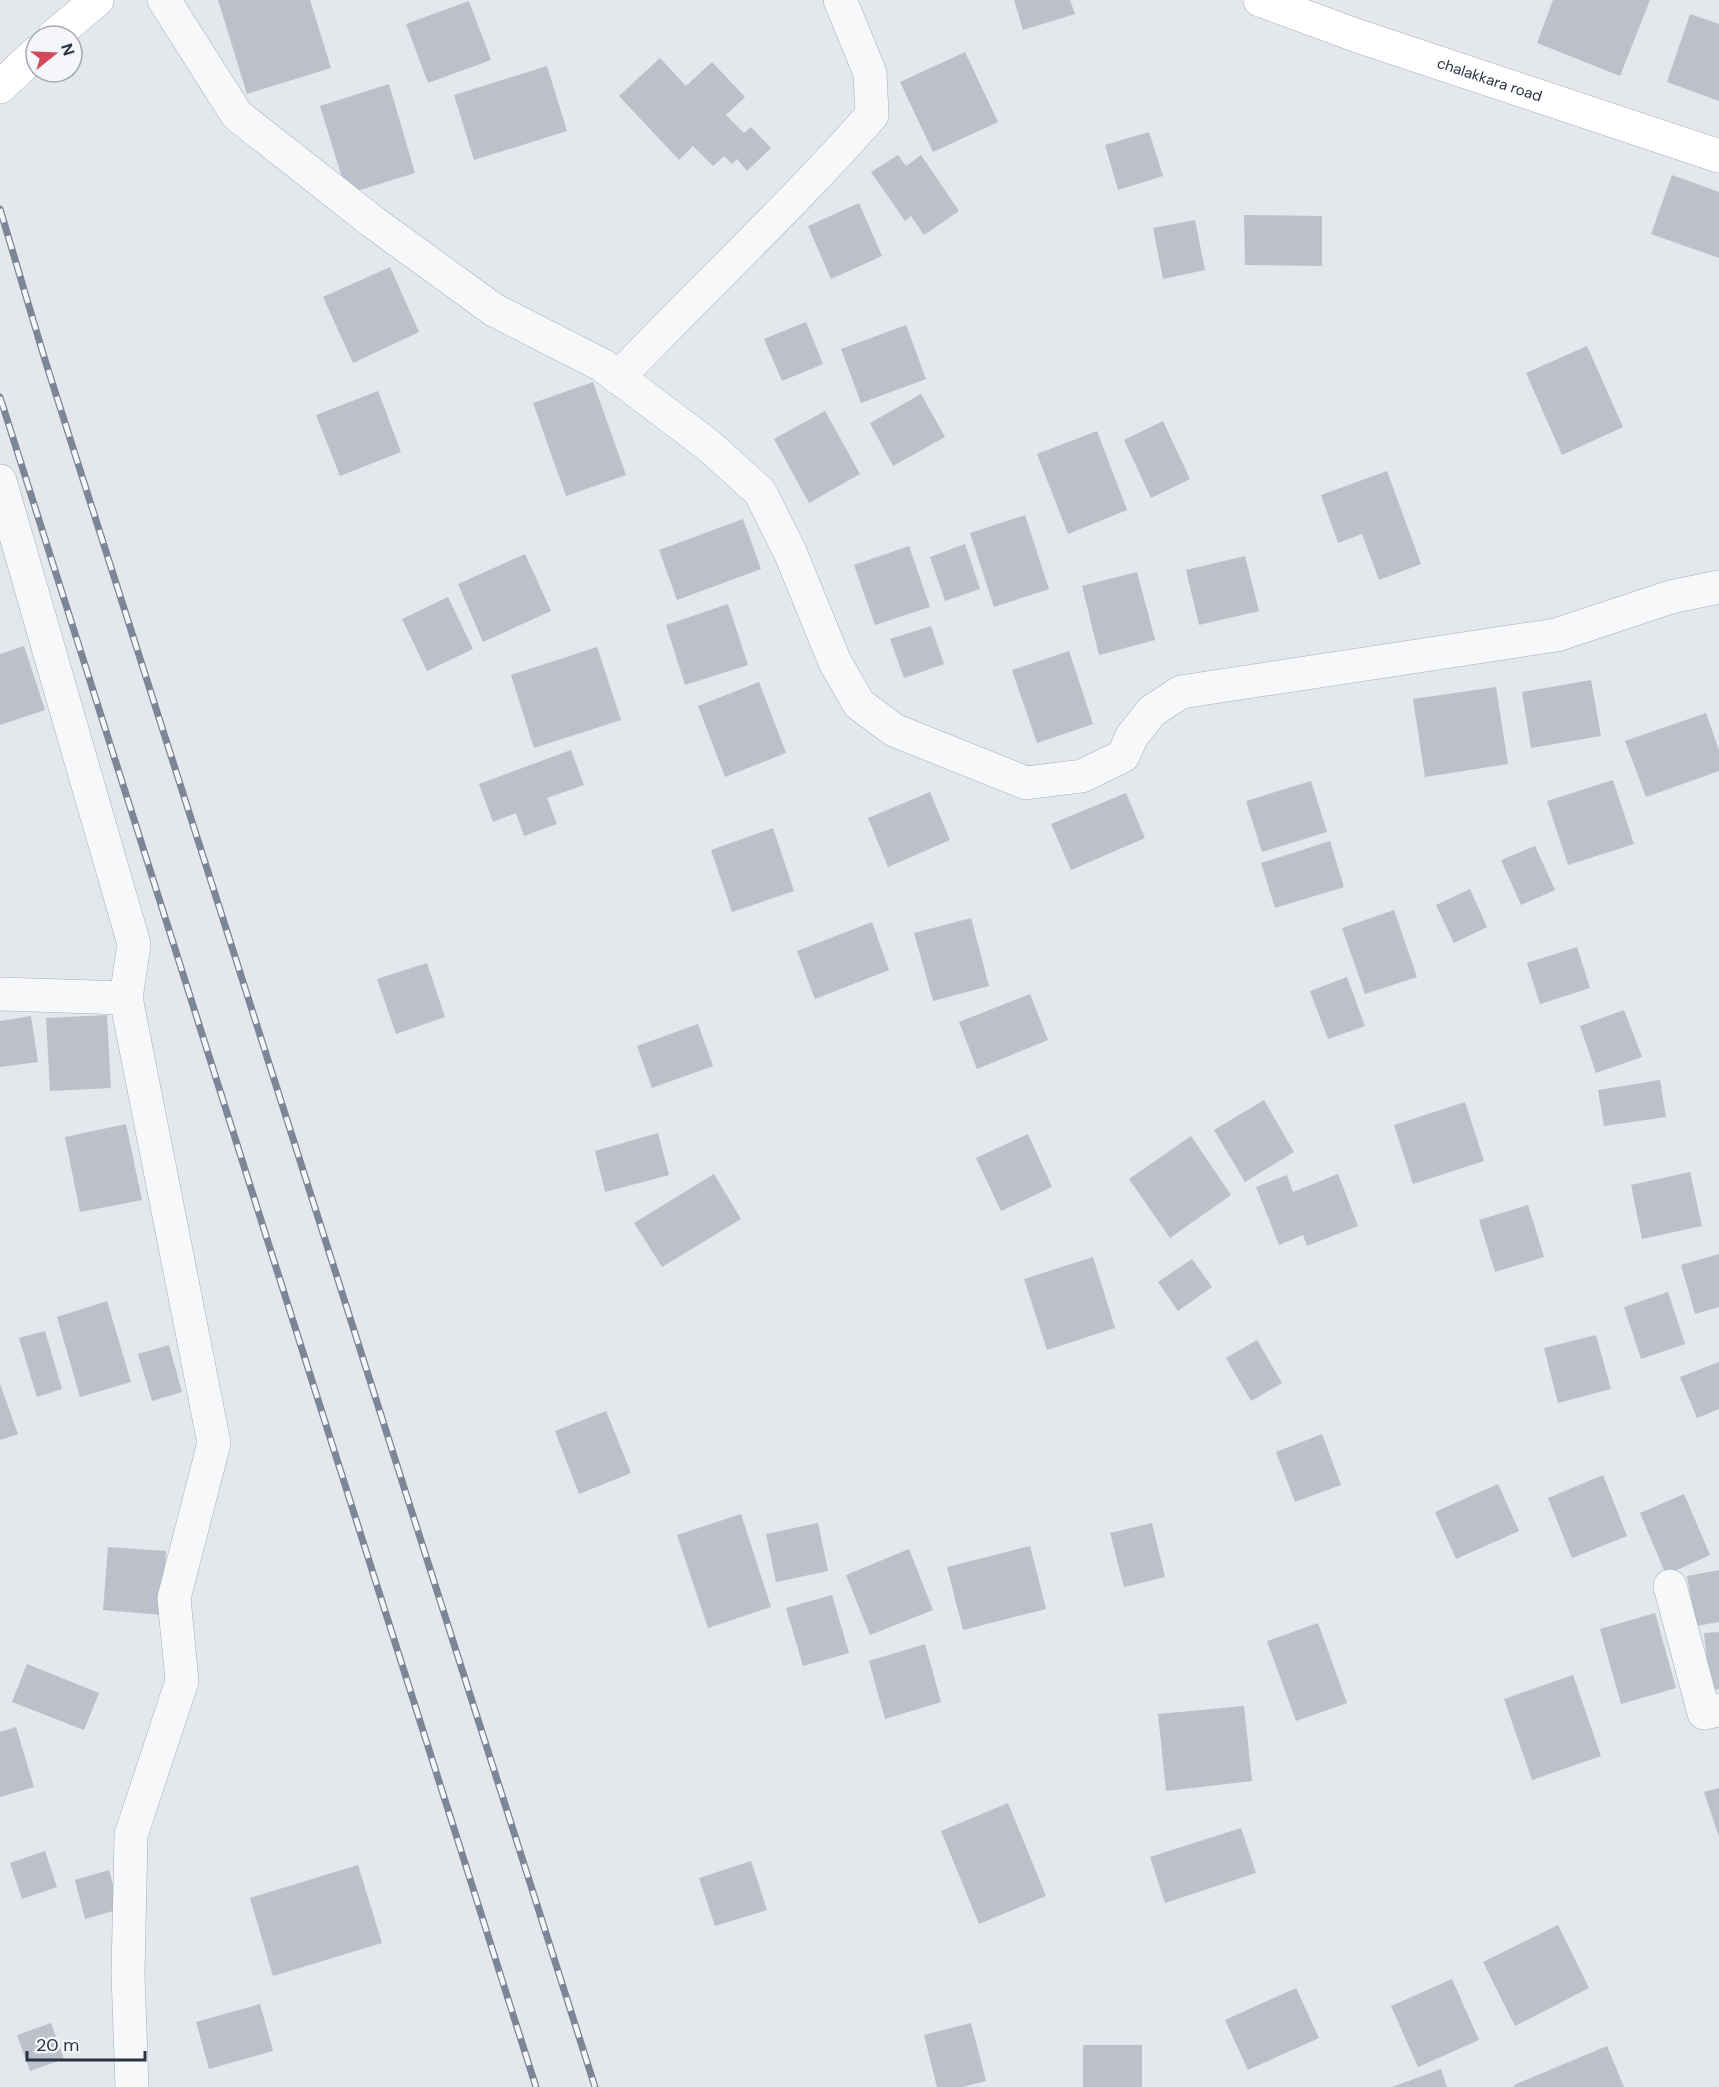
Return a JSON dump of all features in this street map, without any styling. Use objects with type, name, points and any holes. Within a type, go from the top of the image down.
[{"type":"main road","points":[[68,24],[97,0]]},
{"type":"main road","name":"chalakkara road","points":[[1260,0],[1358,36],[1719,156]]},
{"type":"main road","points":[[0,87],[24,64]]},
{"type":"street","points":[[164,0],[237,115],[373,222],[494,310],[602,365],[708,445],[760,492],[790,552],[835,662],[859,704],[894,730],[1026,783],[1082,776],[1123,756],[1132,736],[1152,711],[1181,692],[1556,634],[1671,597],[1719,587]]},
{"type":"street","points":[[618,378],[674,318],[787,209],[872,115],[870,73],[840,0]]},
{"type":"street","points":[[0,481],[134,944],[126,998],[214,1443],[174,1598],[182,1681],[131,1835],[128,1973],[132,2087]]},
{"type":"street","points":[[0,994],[126,998]]},
{"type":"street","points":[[1670,1586],[1704,1713],[1719,1710]]},
{"type":"building","points":[[218,0],[310,0],[331,68],[247,94]]},
{"type":"building","points":[[1014,0],[1070,0],[1075,14],[1023,30]]},
{"type":"building","points":[[1553,0],[1650,0],[1620,76],[1537,43]]},
{"type":"building","points":[[469,1],[491,60],[428,83],[406,24]]},
{"type":"building","points":[[1690,14],[1719,24],[1719,101],[1667,82]]},
{"type":"building","points":[[965,52],[998,122],[933,152],[900,82]]},
{"type":"building","points":[[660,58],[686,86],[712,62],[745,97],[726,115],[744,133],[751,127],[771,148],[747,171],[737,159],[732,164],[724,156],[713,166],[693,146],[679,160],[619,96]]},
{"type":"building","points":[[547,66],[567,131],[474,160],[454,95]]},
{"type":"building","points":[[389,84],[415,173],[347,194],[320,106]]},
{"type":"building","points":[[1149,132],[1163,176],[1118,190],[1105,145]]},
{"type":"building","points":[[898,155],[906,166],[921,155],[959,211],[924,235],[911,216],[905,221],[871,172]]},
{"type":"building","points":[[1672,175],[1719,192],[1719,258],[1651,234]]},
{"type":"building","points":[[859,203],[882,256],[831,279],[808,226]]},
{"type":"building","points":[[1244,215],[1322,216],[1322,266],[1245,265]]},
{"type":"building","points":[[1195,220],[1205,270],[1163,279],[1153,228]]},
{"type":"building","points":[[390,267],[419,332],[353,363],[323,297]]},
{"type":"building","points":[[806,322],[823,364],[782,381],[764,339]]},
{"type":"building","points":[[906,325],[926,379],[861,403],[841,349]]},
{"type":"building","points":[[1587,346],[1623,427],[1562,455],[1526,373]]},
{"type":"building","points":[[593,382],[626,475],[566,496],[533,403]]},
{"type":"building","points":[[378,391],[401,452],[340,476],[316,415]]},
{"type":"building","points":[[921,394],[945,437],[893,466],[870,423]]},
{"type":"building","points":[[825,411],[860,474],[809,503],[774,439]]},
{"type":"building","points":[[1163,421],[1190,479],[1151,498],[1124,440]]},
{"type":"building","points":[[1097,431],[1127,510],[1068,534],[1037,454]]},
{"type":"building","points":[[1387,471],[1421,564],[1379,580],[1362,534],[1338,543],[1321,495]]},
{"type":"building","points":[[1025,515],[1049,589],[994,607],[970,533]]},
{"type":"building","points":[[743,519],[761,569],[677,600],[659,550]]},
{"type":"building","points":[[965,544],[980,589],[945,601],[930,557]]},
{"type":"building","points":[[909,546],[930,607],[875,625],[854,565]]},
{"type":"building","points":[[525,554],[551,611],[483,642],[458,584]]},
{"type":"building","points":[[1245,556],[1259,611],[1199,625],[1186,570]]},
{"type":"building","points":[[1137,572],[1155,640],[1099,655],[1082,586]]},
{"type":"building","points":[[448,597],[473,649],[427,671],[402,619]]},
{"type":"building","points":[[728,604],[748,665],[685,685],[666,625]]},
{"type":"building","points":[[931,626],[944,664],[904,678],[890,639]]},
{"type":"building","points":[[24,646],[45,710],[0,725],[0,654]]},
{"type":"building","points":[[597,647],[621,720],[534,748],[511,675]]},
{"type":"building","points":[[1069,651],[1093,724],[1037,743],[1012,670]]},
{"type":"building","points":[[1591,680],[1601,736],[1531,748],[1522,692]]},
{"type":"building","points":[[759,682],[786,753],[725,777],[698,706]]},
{"type":"building","points":[[1496,687],[1508,764],[1425,777],[1413,699]]},
{"type":"building","points":[[1706,713],[1719,750],[1719,771],[1646,797],[1625,741]]},
{"type":"building","points":[[571,750],[584,785],[547,798],[557,824],[524,836],[516,813],[493,822],[479,784]]},
{"type":"building","points":[[1613,780],[1634,844],[1568,865],[1547,801]]},
{"type":"building","points":[[1311,781],[1327,832],[1262,852],[1246,801]]},
{"type":"building","points":[[930,792],[950,840],[888,867],[868,818]]},
{"type":"building","points":[[1126,793],[1145,838],[1071,870],[1051,824]]},
{"type":"building","points":[[773,828],[794,891],[732,912],[711,850]]},
{"type":"building","points":[[1330,841],[1344,887],[1275,908],[1261,863]]},
{"type":"building","points":[[1535,846],[1555,890],[1521,905],[1501,860]]},
{"type":"building","points":[[1470,889],[1487,927],[1454,943],[1436,905]]},
{"type":"building","points":[[1394,910],[1417,977],[1365,994],[1342,928]]},
{"type":"building","points":[[971,918],[989,986],[933,1001],[914,933]]},
{"type":"building","points":[[872,922],[889,970],[815,999],[797,951]]},
{"type":"building","points":[[1577,947],[1590,988],[1540,1004],[1527,963]]},
{"type":"building","points":[[427,963],[445,1017],[396,1034],[377,979]]},
{"type":"building","points":[[1347,977],[1365,1026],[1328,1039],[1310,991]]},
{"type":"building","points":[[1030,994],[1048,1040],[977,1069],[959,1022]]},
{"type":"building","points":[[1624,1010],[1642,1057],[1596,1073],[1580,1026]]},
{"type":"building","points":[[107,1015],[111,1088],[50,1091],[46,1018]]},
{"type":"building","points":[[31,1016],[38,1062],[0,1067],[0,1021]]},
{"type":"building","points":[[698,1024],[713,1066],[652,1088],[637,1046]]},
{"type":"building","points":[[1660,1080],[1666,1117],[1604,1126],[1598,1090]]},
{"type":"building","points":[[1264,1100],[1294,1152],[1245,1182],[1214,1130]]},
{"type":"building","points":[[1465,1102],[1484,1161],[1413,1184],[1394,1125]]},
{"type":"building","points":[[126,1124],[142,1200],[80,1212],[65,1137]]},
{"type":"building","points":[[658,1133],[669,1175],[605,1192],[595,1151]]},
{"type":"building","points":[[1028,1134],[1052,1187],[1001,1211],[976,1158]]},
{"type":"building","points":[[1191,1136],[1231,1195],[1170,1238],[1129,1179]]},
{"type":"building","points":[[1690,1172],[1702,1226],[1642,1239],[1631,1185]]},
{"type":"building","points":[[714,1174],[741,1219],[662,1267],[634,1223]]},
{"type":"building","points":[[1338,1174],[1358,1226],[1307,1246],[1303,1235],[1279,1245],[1256,1187],[1287,1175],[1293,1192]]},
{"type":"building","points":[[1528,1205],[1544,1257],[1495,1272],[1479,1220]]},
{"type":"building","points":[[1719,1254],[1719,1307],[1695,1314],[1681,1265]]},
{"type":"building","points":[[1093,1257],[1115,1328],[1047,1350],[1024,1279]]},
{"type":"building","points":[[1192,1259],[1212,1287],[1178,1311],[1158,1282]]},
{"type":"building","points":[[1668,1292],[1685,1344],[1641,1359],[1624,1307]]},
{"type":"building","points":[[107,1301],[131,1382],[80,1397],[57,1317]]},
{"type":"building","points":[[45,1331],[62,1389],[37,1397],[19,1338]]},
{"type":"building","points":[[1596,1335],[1611,1389],[1558,1403],[1544,1348]]},
{"type":"building","points":[[1257,1340],[1282,1383],[1251,1401],[1226,1358]]},
{"type":"building","points":[[169,1345],[182,1392],[152,1401],[138,1354]]},
{"type":"building","points":[[1719,1362],[1719,1409],[1697,1418],[1680,1377]]},
{"type":"building","points":[[0,1384],[18,1434],[0,1440]]},
{"type":"building","points":[[606,1411],[631,1473],[579,1494],[555,1431]]},
{"type":"building","points":[[1322,1434],[1341,1485],[1295,1502],[1276,1452]]},
{"type":"building","points":[[1603,1475],[1627,1536],[1572,1558],[1548,1498]]},
{"type":"building","points":[[1498,1484],[1519,1531],[1456,1559],[1435,1512]]},
{"type":"building","points":[[1684,1494],[1710,1555],[1666,1575],[1640,1513]]},
{"type":"building","points":[[741,1514],[771,1607],[708,1628],[677,1535]]},
{"type":"building","points":[[818,1523],[828,1571],[776,1582],[766,1534]]},
{"type":"building","points":[[1152,1523],[1165,1577],[1124,1587],[1110,1533]]},
{"type":"building","points":[[1030,1546],[1046,1609],[963,1630],[947,1567]]},
{"type":"building","points":[[108,1547],[166,1551],[162,1615],[103,1610]]},
{"type":"building","points":[[909,1549],[933,1610],[870,1635],[846,1575]]},
{"type":"building","points":[[1719,1570],[1719,1622],[1696,1626],[1687,1576]]},
{"type":"building","points":[[832,1595],[849,1653],[803,1666],[786,1608]]},
{"type":"building","points":[[1655,1613],[1676,1688],[1621,1704],[1600,1629]]},
{"type":"building","points":[[1318,1623],[1347,1703],[1296,1721],[1267,1641]]},
{"type":"building","points":[[1719,1632],[1719,1689],[1710,1690],[1704,1633]]},
{"type":"building","points":[[925,1644],[941,1702],[885,1719],[869,1661]]},
{"type":"building","points":[[27,1664],[99,1693],[84,1730],[12,1702]]},
{"type":"building","points":[[1573,1675],[1601,1756],[1532,1780],[1504,1699]]},
{"type":"building","points":[[1244,1706],[1252,1781],[1166,1791],[1158,1714]]},
{"type":"building","points":[[16,1727],[34,1787],[0,1797],[0,1732]]},
{"type":"building","points":[[1719,1788],[1719,1837],[1704,1792]]},
{"type":"building","points":[[1008,1803],[1046,1896],[979,1924],[941,1831]]},
{"type":"building","points":[[1241,1828],[1256,1873],[1165,1903],[1150,1857]]},
{"type":"building","points":[[45,1851],[57,1887],[22,1899],[10,1863]]},
{"type":"building","points":[[751,1861],[767,1910],[715,1926],[699,1878]]},
{"type":"building","points":[[358,1865],[382,1943],[273,1976],[250,1898]]},
{"type":"building","points":[[109,1870],[120,1909],[85,1919],[75,1880]]},
{"type":"building","points":[[1558,1925],[1589,1988],[1515,2026],[1483,1962]]},
{"type":"building","points":[[1452,1979],[1479,2040],[1418,2067],[1391,2006]]},
{"type":"building","points":[[1296,1988],[1319,2038],[1248,2070],[1225,2020]]},
{"type":"building","points":[[260,2004],[273,2051],[209,2069],[196,2022]]},
{"type":"building","points":[[51,2023],[64,2059],[30,2071],[17,2035]]},
{"type":"building","points":[[971,2023],[986,2081],[962,2087],[937,2087],[924,2035]]},
{"type":"building","points":[[1083,2045],[1142,2045],[1142,2087],[1083,2087]]},
{"type":"building","points":[[1607,2046],[1624,2087],[1515,2087],[1514,2085]]},
{"type":"building","points":[[1441,2069],[1447,2087],[1392,2087]]},
{"type":"railway","points":[[0,209],[45,360],[595,2087]]},
{"type":"railway","points":[[0,397],[536,2087]]}]
